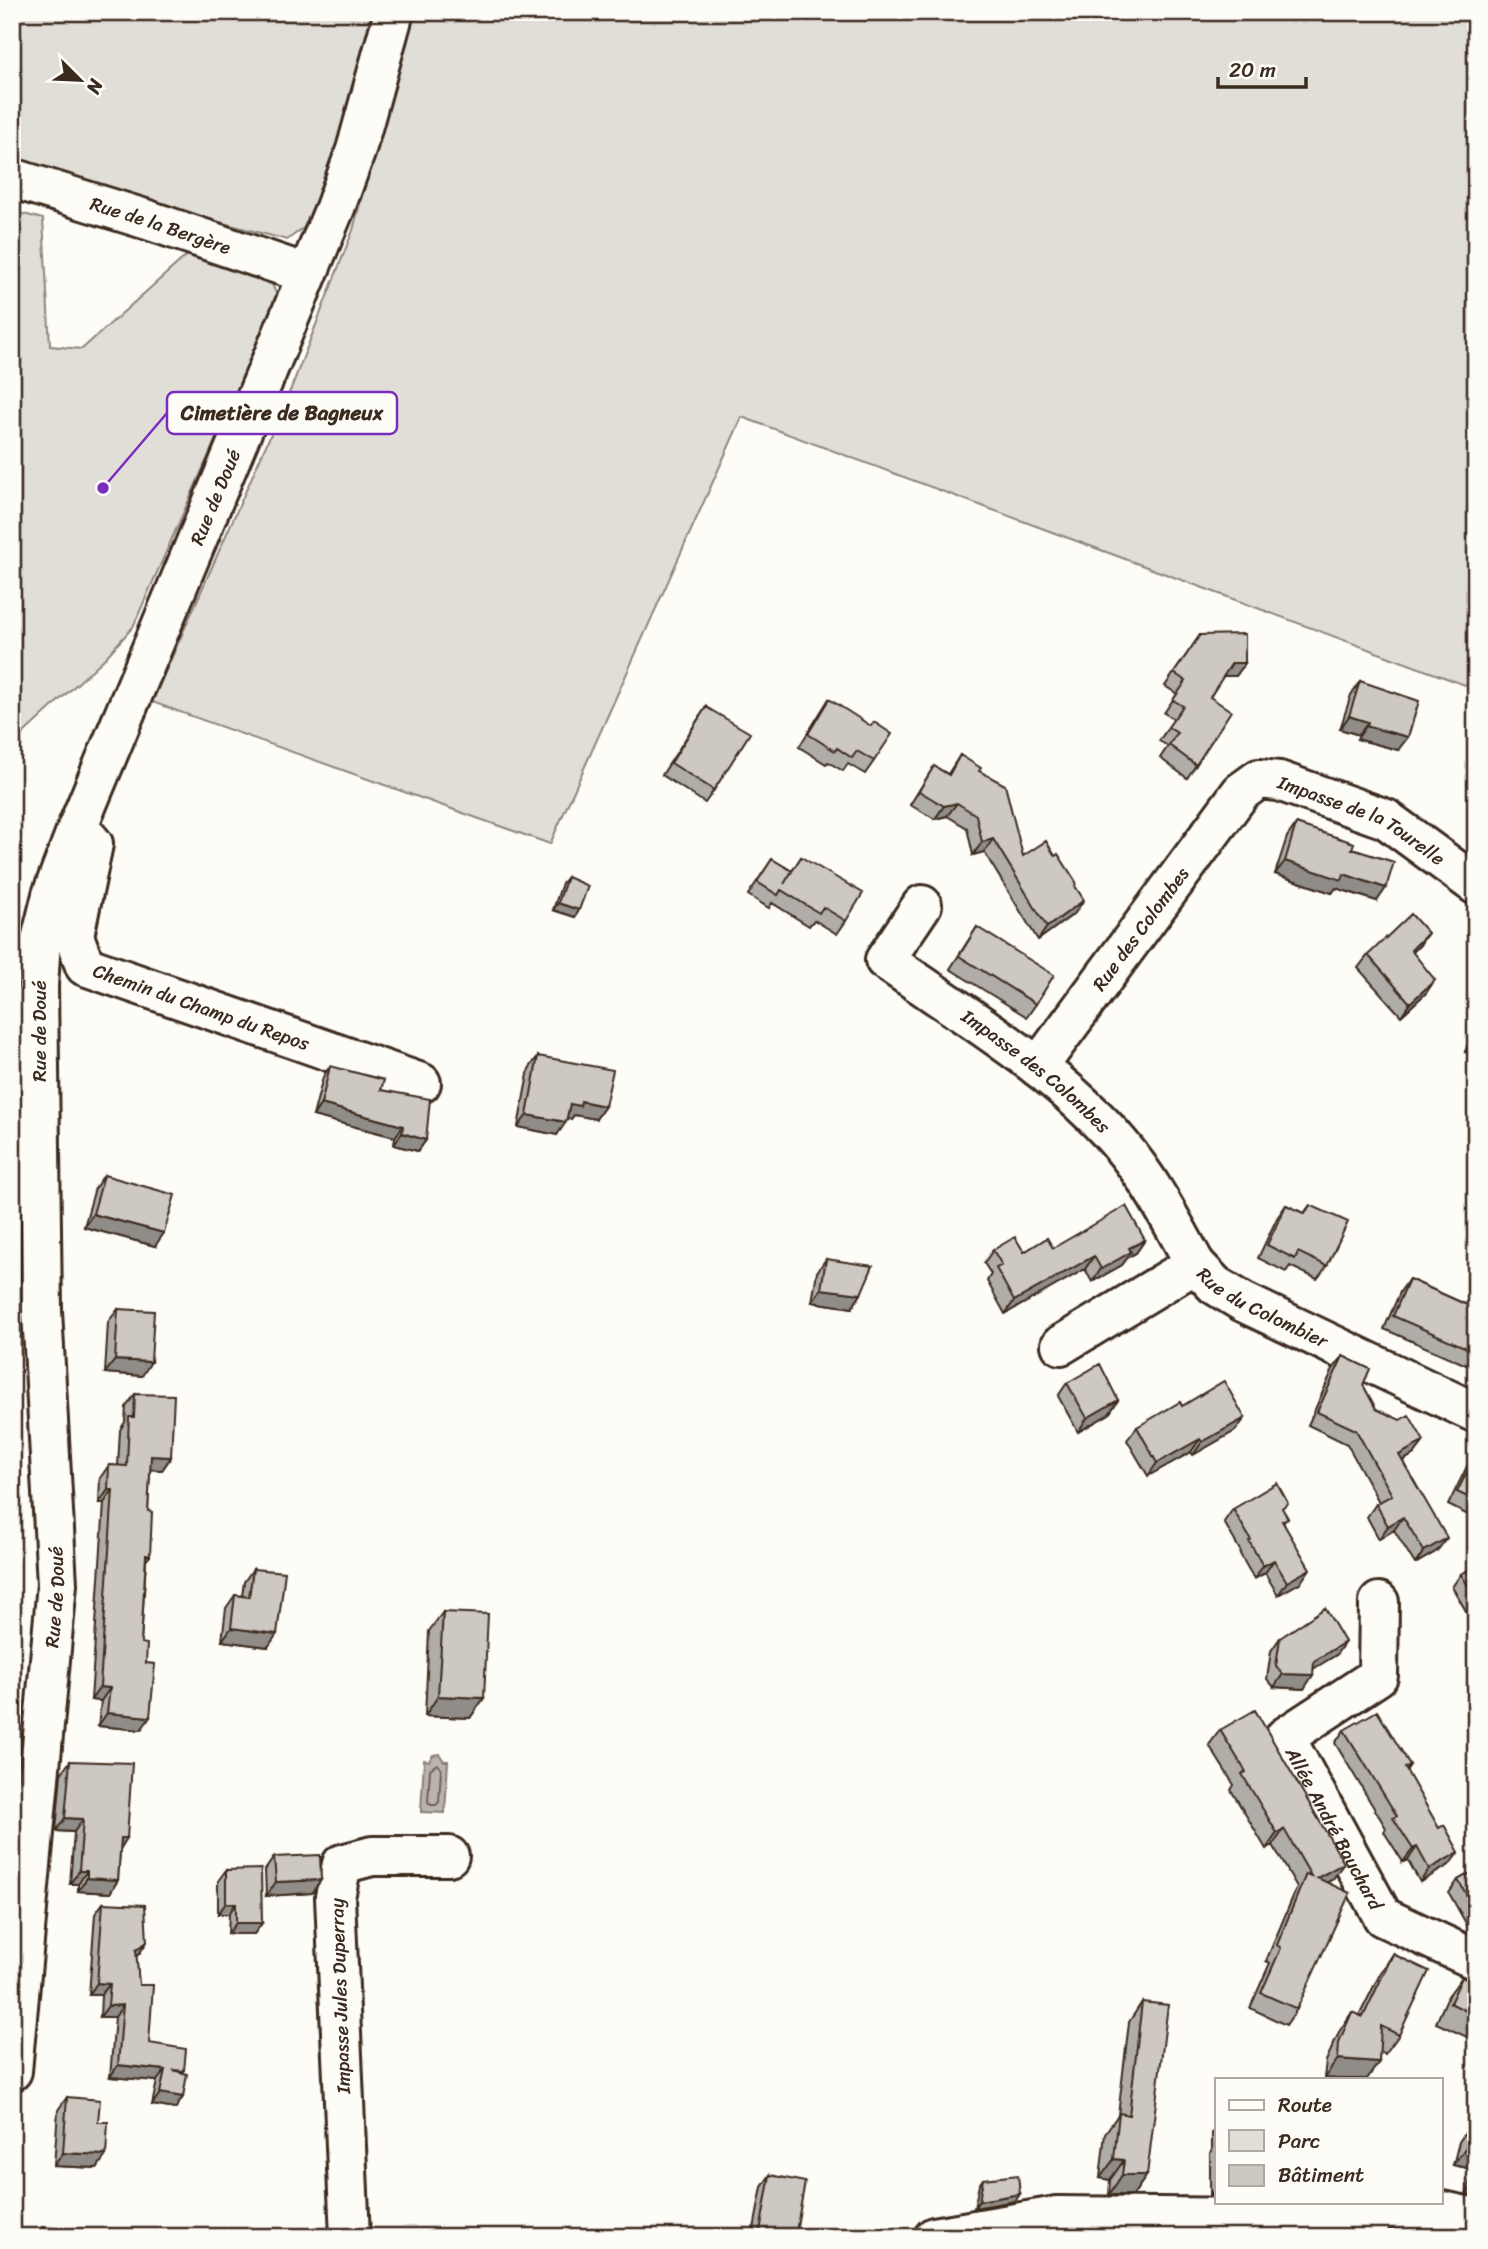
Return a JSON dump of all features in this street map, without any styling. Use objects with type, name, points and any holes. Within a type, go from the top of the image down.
[{"type":"street","name":"Rue de Doué","points":[[12,2071],[57,1584],[42,1311],[38,986],[41,940],[49,906],[78,825],[356,150],[394,12]]},
{"type":"street","name":"Rue de la Bergère","points":[[12,178],[148,220],[307,274]]},
{"type":"street","name":"Impasse de la Tourelle","points":[[1241,792],[1259,779],[1279,781],[1386,819],[1476,886]]},
{"type":"street","name":"Rue des Colombes","points":[[1038,1067],[1241,792]]},
{"type":"street","name":"Chemin du Champ du Repos","points":[[78,825],[93,844],[74,936],[85,966],[421,1083]]},
{"type":"street","name":"Impasse des Colombes","points":[[922,905],[885,960],[1038,1067],[1084,1107],[1118,1143],[1152,1188],[1195,1264]]},
{"type":"street","name":"Rue du Colombier","points":[[1061,1345],[1195,1264],[1215,1284],[1243,1303],[1476,1413]]},
{"type":"street","name":"Allée André Bauchard","points":[[1379,1602],[1378,1676],[1285,1738],[1383,1917],[1476,1960]]},
{"type":"street","name":"Impasse Jules Duperray","points":[[350,2237],[335,1897],[342,1864],[372,1856],[449,1856]]},
{"type":"street","points":[[934,2237],[1057,2216],[1260,2218],[1443,2211],[1476,2218]]},
{"type":"green space","points":[[12,12],[377,12],[349,122],[310,223],[287,240],[12,167]]},
{"type":"green space","points":[[411,12],[1476,12],[1476,689],[742,417],[550,844],[152,702],[290,391],[353,230]]},
{"type":"green space","points":[[12,211],[43,219],[50,346],[82,349],[195,248],[269,277],[278,298],[133,627],[105,658],[12,744]]},
{"type":"water","points":[[439,1754],[444,1761],[448,1761],[445,1813],[421,1812],[424,1760],[429,1761],[433,1755]]},
{"type":"building","points":[[1245,634],[1245,663],[1232,663],[1210,697],[1231,711],[1196,765],[1169,745],[1177,733],[1168,727],[1183,706],[1173,700],[1186,681],[1174,673],[1200,635]]},
{"type":"building","points":[[1360,681],[1419,701],[1408,737],[1366,726],[1368,722],[1349,716]]},
{"type":"building","points":[[829,699],[871,726],[874,722],[892,734],[874,761],[857,751],[852,758],[808,734]]},
{"type":"building","points":[[706,707],[750,733],[714,790],[671,763]]},
{"type":"building","points":[[960,755],[981,768],[979,771],[1005,785],[1023,856],[1046,841],[1076,882],[1075,886],[1084,900],[1047,927],[993,839],[982,842],[976,815],[957,803],[944,806],[919,791],[934,766],[949,775]]},
{"type":"building","points":[[1296,824],[1354,843],[1352,849],[1394,862],[1386,888],[1344,874],[1342,880],[1285,861]]},
{"type":"building","points":[[801,857],[863,893],[846,921],[823,907],[819,913],[781,890],[778,895],[757,882],[772,859],[792,871],[784,884]]},
{"type":"building","points":[[567,877],[588,886],[579,910],[558,903]]},
{"type":"building","points":[[1411,914],[1428,933],[1411,950],[1435,980],[1410,1003],[1368,955]]},
{"type":"building","points":[[977,927],[1054,975],[1036,1004],[959,956]]},
{"type":"building","points":[[538,1056],[613,1070],[605,1106],[581,1101],[580,1106],[570,1104],[566,1122],[527,1115]]},
{"type":"building","points":[[330,1066],[384,1080],[381,1090],[430,1099],[426,1140],[402,1133],[403,1126],[321,1104]]},
{"type":"building","points":[[104,1175],[175,1195],[164,1233],[93,1214]]},
{"type":"building","points":[[1286,1205],[1305,1214],[1310,1205],[1348,1222],[1327,1266],[1298,1252],[1295,1259],[1267,1245]]},
{"type":"building","points":[[1126,1206],[1145,1240],[1129,1248],[1131,1252],[1101,1269],[1094,1256],[1014,1301],[996,1268],[1002,1265],[993,1250],[1015,1237],[1024,1252],[1047,1238],[1053,1248]]},
{"type":"building","points":[[826,1259],[873,1266],[861,1294],[821,1289]]},
{"type":"building","points":[[1409,1279],[1476,1309],[1476,1352],[1393,1316]]},
{"type":"building","points":[[118,1309],[154,1311],[151,1362],[115,1360]]},
{"type":"building","points":[[1343,1356],[1370,1369],[1363,1385],[1376,1409],[1400,1420],[1409,1415],[1424,1441],[1399,1455],[1447,1538],[1424,1551],[1403,1517],[1388,1526],[1376,1504],[1392,1495],[1356,1430],[1317,1412]]},
{"type":"building","points":[[1100,1364],[1118,1400],[1087,1418],[1067,1383]]},
{"type":"building","points":[[1224,1381],[1245,1418],[1157,1463],[1137,1427],[1180,1402],[1182,1406]]},
{"type":"building","points":[[135,1394],[174,1395],[171,1457],[151,1456],[148,1511],[152,1512],[150,1556],[146,1555],[141,1643],[147,1644],[146,1663],[155,1664],[150,1717],[107,1713],[110,1688],[100,1687],[113,1490],[108,1490],[109,1465],[127,1466],[129,1417],[134,1417]]},
{"type":"building","points":[[1476,1454],[1476,1501],[1457,1492]]},
{"type":"building","points":[[1277,1483],[1288,1503],[1282,1508],[1288,1518],[1282,1521],[1310,1569],[1287,1582],[1274,1560],[1263,1566],[1233,1509]]},
{"type":"building","points":[[1476,1566],[1476,1599],[1461,1574]]},
{"type":"building","points":[[253,1569],[285,1572],[277,1634],[231,1628],[235,1595],[249,1597]]},
{"type":"building","points":[[1325,1608],[1345,1642],[1314,1661],[1313,1675],[1283,1674],[1276,1666],[1280,1638]]},
{"type":"building","points":[[443,1612],[488,1614],[484,1698],[438,1696]]},
{"type":"building","points":[[1255,1710],[1344,1863],[1317,1878],[1350,1893],[1297,2009],[1261,1993],[1281,1948],[1277,1945],[1306,1874],[1311,1876],[1284,1829],[1277,1833],[1242,1774],[1246,1772],[1220,1730]]},
{"type":"building","points":[[1377,1711],[1410,1765],[1405,1768],[1439,1828],[1444,1825],[1459,1852],[1429,1869],[1417,1847],[1413,1849],[1393,1818],[1397,1816],[1344,1730]]},
{"type":"building","points":[[70,1761],[132,1763],[127,1838],[121,1838],[118,1880],[87,1878],[87,1871],[79,1871],[83,1819],[65,1818]]},
{"type":"building","points":[[320,1855],[321,1880],[276,1882],[274,1857]]},
{"type":"building","points":[[261,1869],[262,1923],[236,1923],[236,1903],[226,1903],[226,1870]]},
{"type":"building","points":[[1476,1870],[1476,1911],[1458,1880]]},
{"type":"building","points":[[103,1903],[145,1905],[147,1942],[136,1950],[139,1985],[153,1985],[149,2043],[186,2049],[184,2071],[173,2070],[187,2074],[183,2097],[160,2093],[165,2070],[118,2065],[123,2005],[108,2006],[110,1984],[97,1983]]},
{"type":"building","points":[[1393,1954],[1429,1971],[1399,2035],[1381,2026],[1379,2062],[1338,2059],[1339,2042],[1352,2012],[1363,2017]]},
{"type":"building","points":[[1462,1977],[1475,1983],[1476,1980],[1476,2016],[1450,2003]]},
{"type":"building","points":[[1142,2002],[1168,2005],[1147,2175],[1122,2175],[1124,2160],[1114,2159],[1119,2113],[1129,2115]]},
{"type":"building","points":[[67,2097],[100,2100],[98,2122],[108,2122],[106,2155],[63,2153]]},
{"type":"building","points":[[1471,2124],[1476,2125],[1476,2149],[1466,2147]]},
{"type":"building","points":[[770,2175],[805,2182],[795,2237],[759,2237]]},
{"type":"building","points":[[1018,2175],[1020,2194],[979,2201],[983,2179]]},
{"type":"building","points":[[42,2227],[80,2231],[80,2237],[41,2237]]},
{"type":"building","points":[[1389,2229],[1438,2233],[1438,2237],[1388,2237]]},
{"type":"building","points":[[304,2231],[304,2237],[279,2237],[279,2232]]},
{"type":"building","points":[[758,2234],[758,2237],[727,2237],[727,2235]]},
{"type":"place","name":"Cimetière de Bagneux","points":[[103,488]]}]
